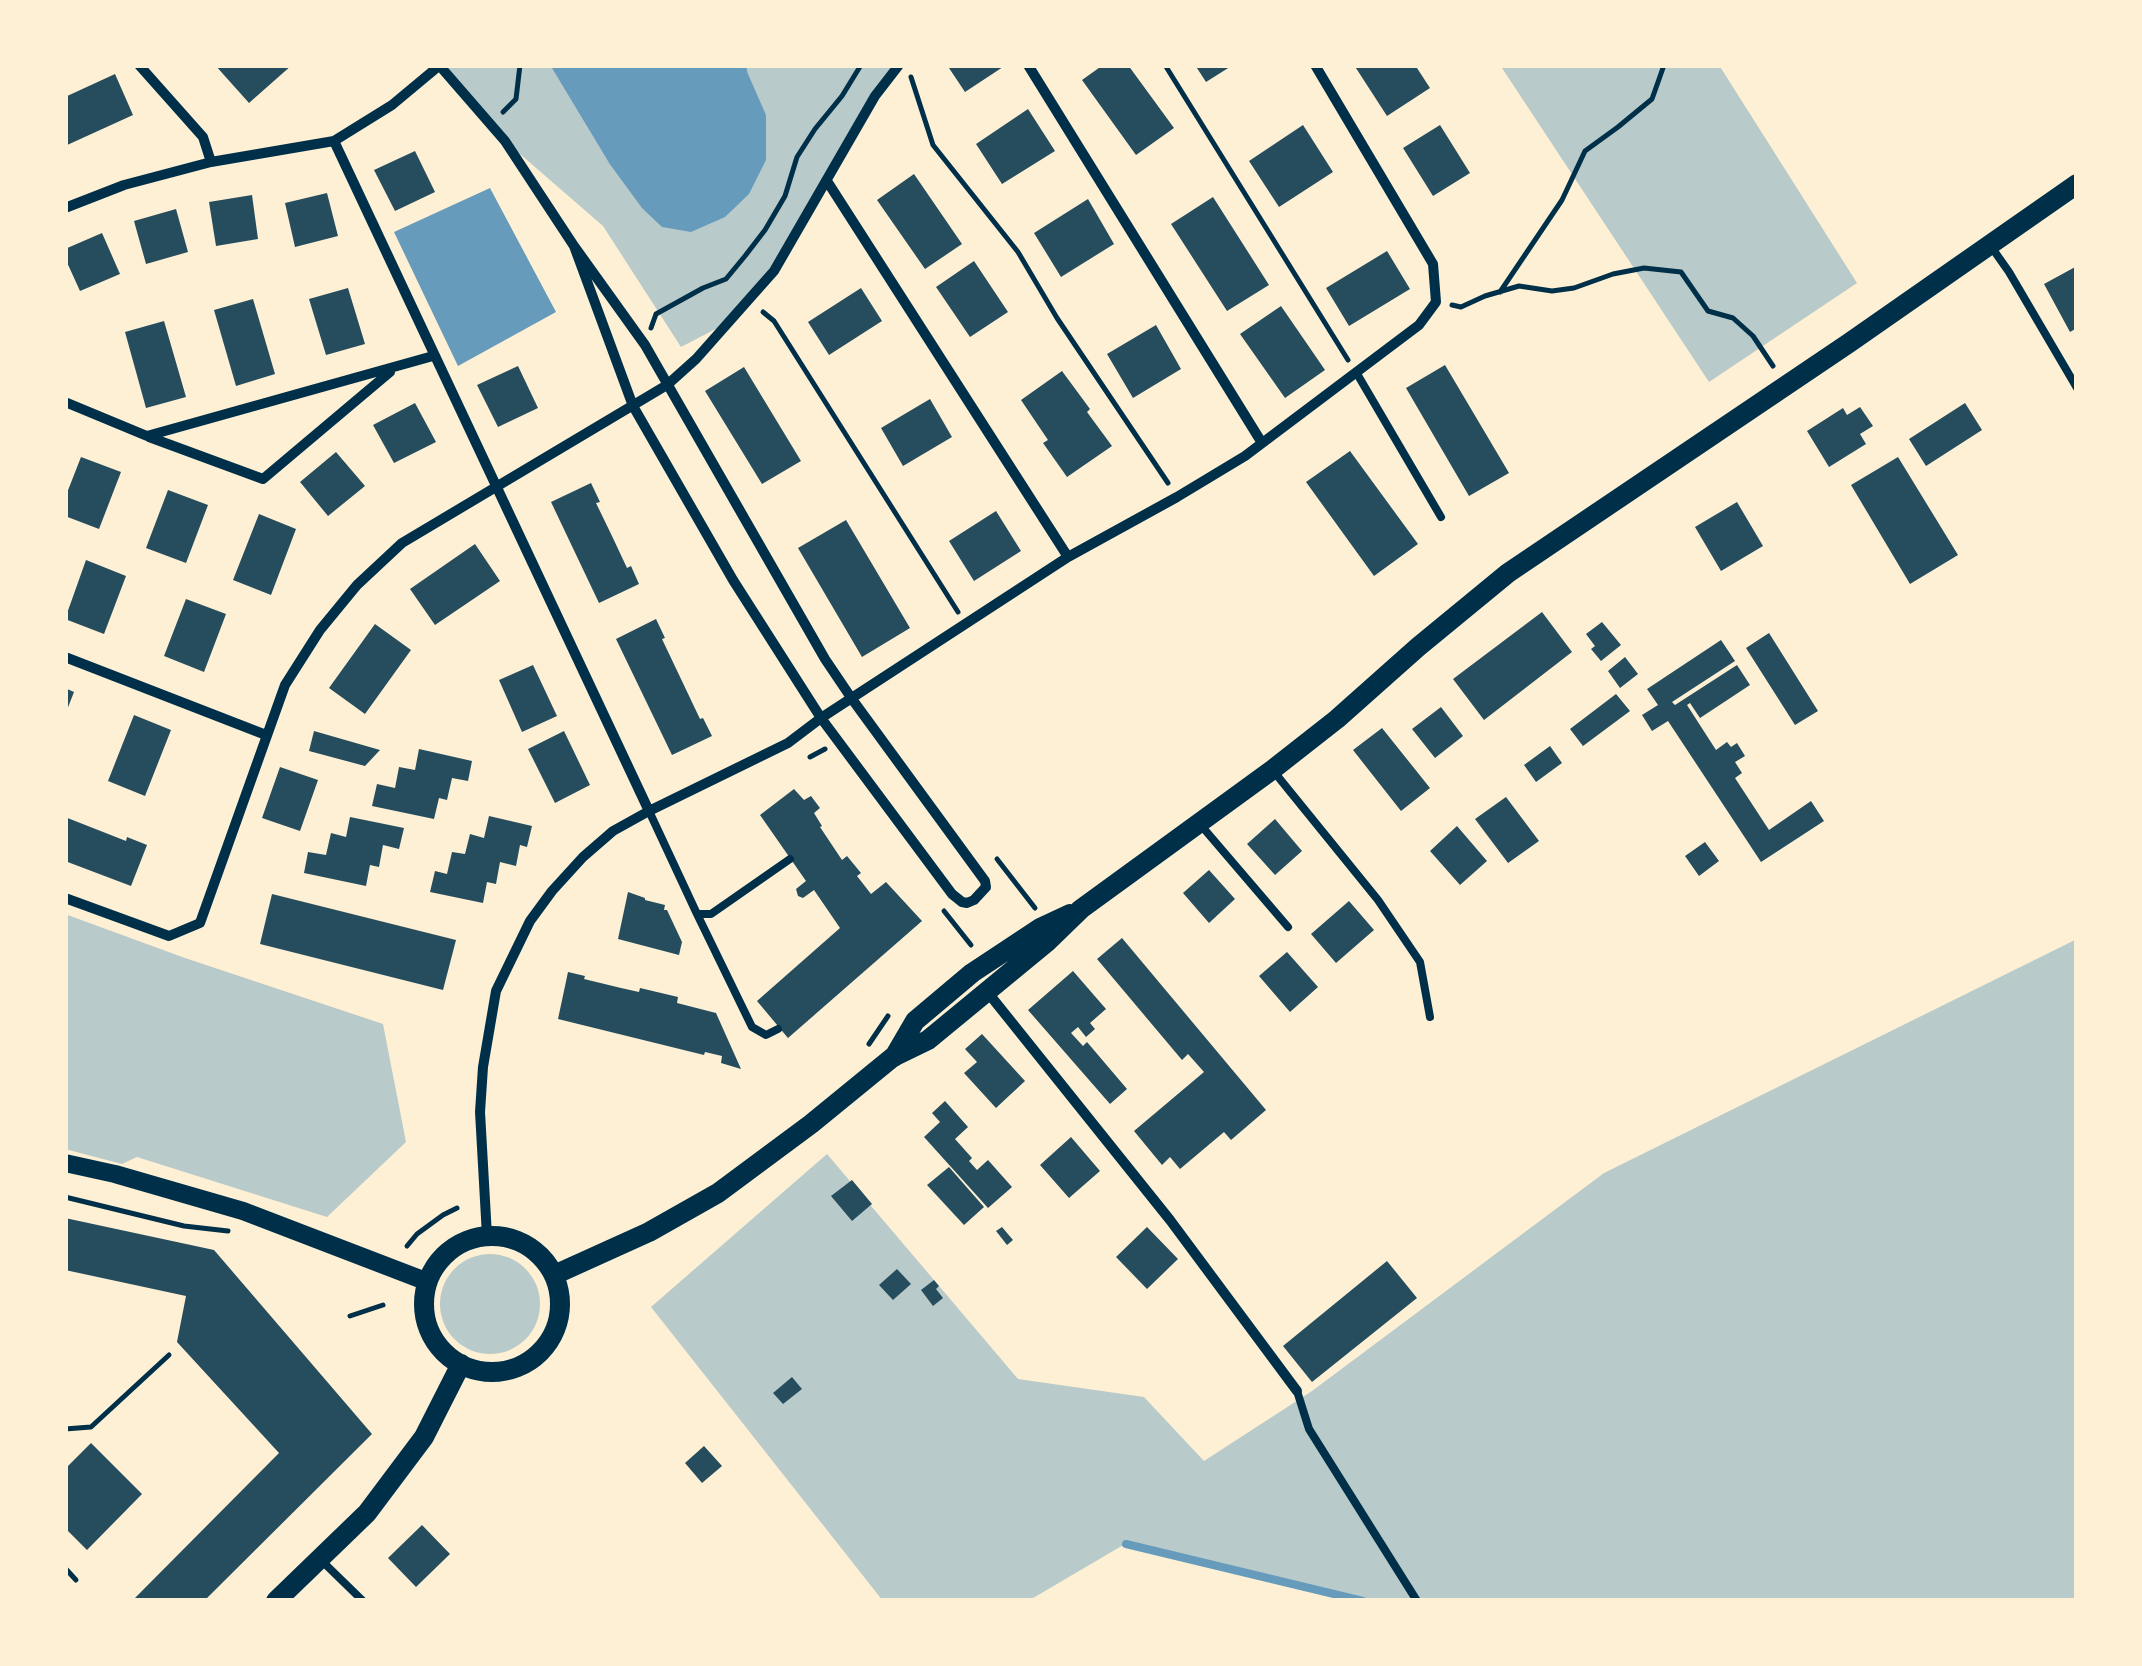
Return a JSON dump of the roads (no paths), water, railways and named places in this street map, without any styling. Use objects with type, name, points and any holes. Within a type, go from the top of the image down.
[{"type":"main road","points":[[554,1276],[649,1232],[718,1193],[894,1057],[928,1040],[1048,942],[1081,909],[1272,770],[1508,574],[2077,184]]},
{"type":"main road","points":[[894,1057],[915,1021],[972,973],[1040,928],[1081,909]]},
{"type":"main road","points":[[487,1236],[508,1238],[543,1258],[554,1276],[559,1290],[558,1320],[544,1348],[520,1366],[476,1370],[462,1364],[446,1353],[426,1320],[428,1282],[441,1259],[462,1243],[487,1236]]},
{"type":"main road","points":[[276,1601],[367,1513],[424,1437],[462,1364]]},
{"type":"street","points":[[139,65],[203,137],[210,162]]},
{"type":"street","points":[[65,208],[124,185],[210,162],[334,141],[392,105],[440,65],[505,141],[645,345],[826,659],[985,882],[986,887],[974,900],[962,902],[952,894],[821,718],[733,580],[633,406],[574,246]]},
{"type":"street","points":[[65,898],[169,936],[200,923],[285,685],[320,630],[357,585],[402,543],[667,385],[696,359],[774,270],[876,96],[899,65]]},
{"type":"street","points":[[1028,65],[1262,443]]},
{"type":"street","points":[[487,1236],[480,1112],[483,1066],[496,991],[530,921],[583,857],[649,810],[788,743],[1068,557],[1262,443],[1419,325],[1436,302],[1433,264],[1315,65]]},
{"type":"street","points":[[334,141],[649,810]]},
{"type":"street","points":[[827,181],[1068,557]]},
{"type":"street","points":[[147,436],[434,356]]},
{"type":"street","points":[[65,402],[263,479],[395,368]]},
{"type":"street","points":[[65,658],[266,735]]},
{"type":"street","points":[[972,973],[1170,1220],[1297,1390]]},
{"type":"street","points":[[65,1163],[243,1211],[428,1282]]},
{"type":"lane","points":[[1990,245],[2077,388]]},
{"type":"lane","points":[[1356,372],[1441,517]]},
{"type":"lane","points":[[1272,770],[1378,900],[1420,962],[1430,1017]]},
{"type":"lane","points":[[649,810],[752,1027],[766,1035],[778,1028]]},
{"type":"lane","points":[[1200,823],[1288,928]]},
{"type":"lane","points":[[697,914],[711,914],[790,859]]},
{"type":"lane","points":[[1297,1390],[1309,1429],[1418,1601]]},
{"type":"lane","points":[[320,1558],[363,1601]]},
{"type":"water","points":[[550,65],[746,65],[766,115],[766,160],[749,194],[725,217],[691,232],[662,227],[642,208],[609,163]]},
{"type":"water","points":[[490,188],[556,312],[458,366],[394,232]]},
{"type":"waterway","points":[[1126,1544],[1363,1601]]}]
